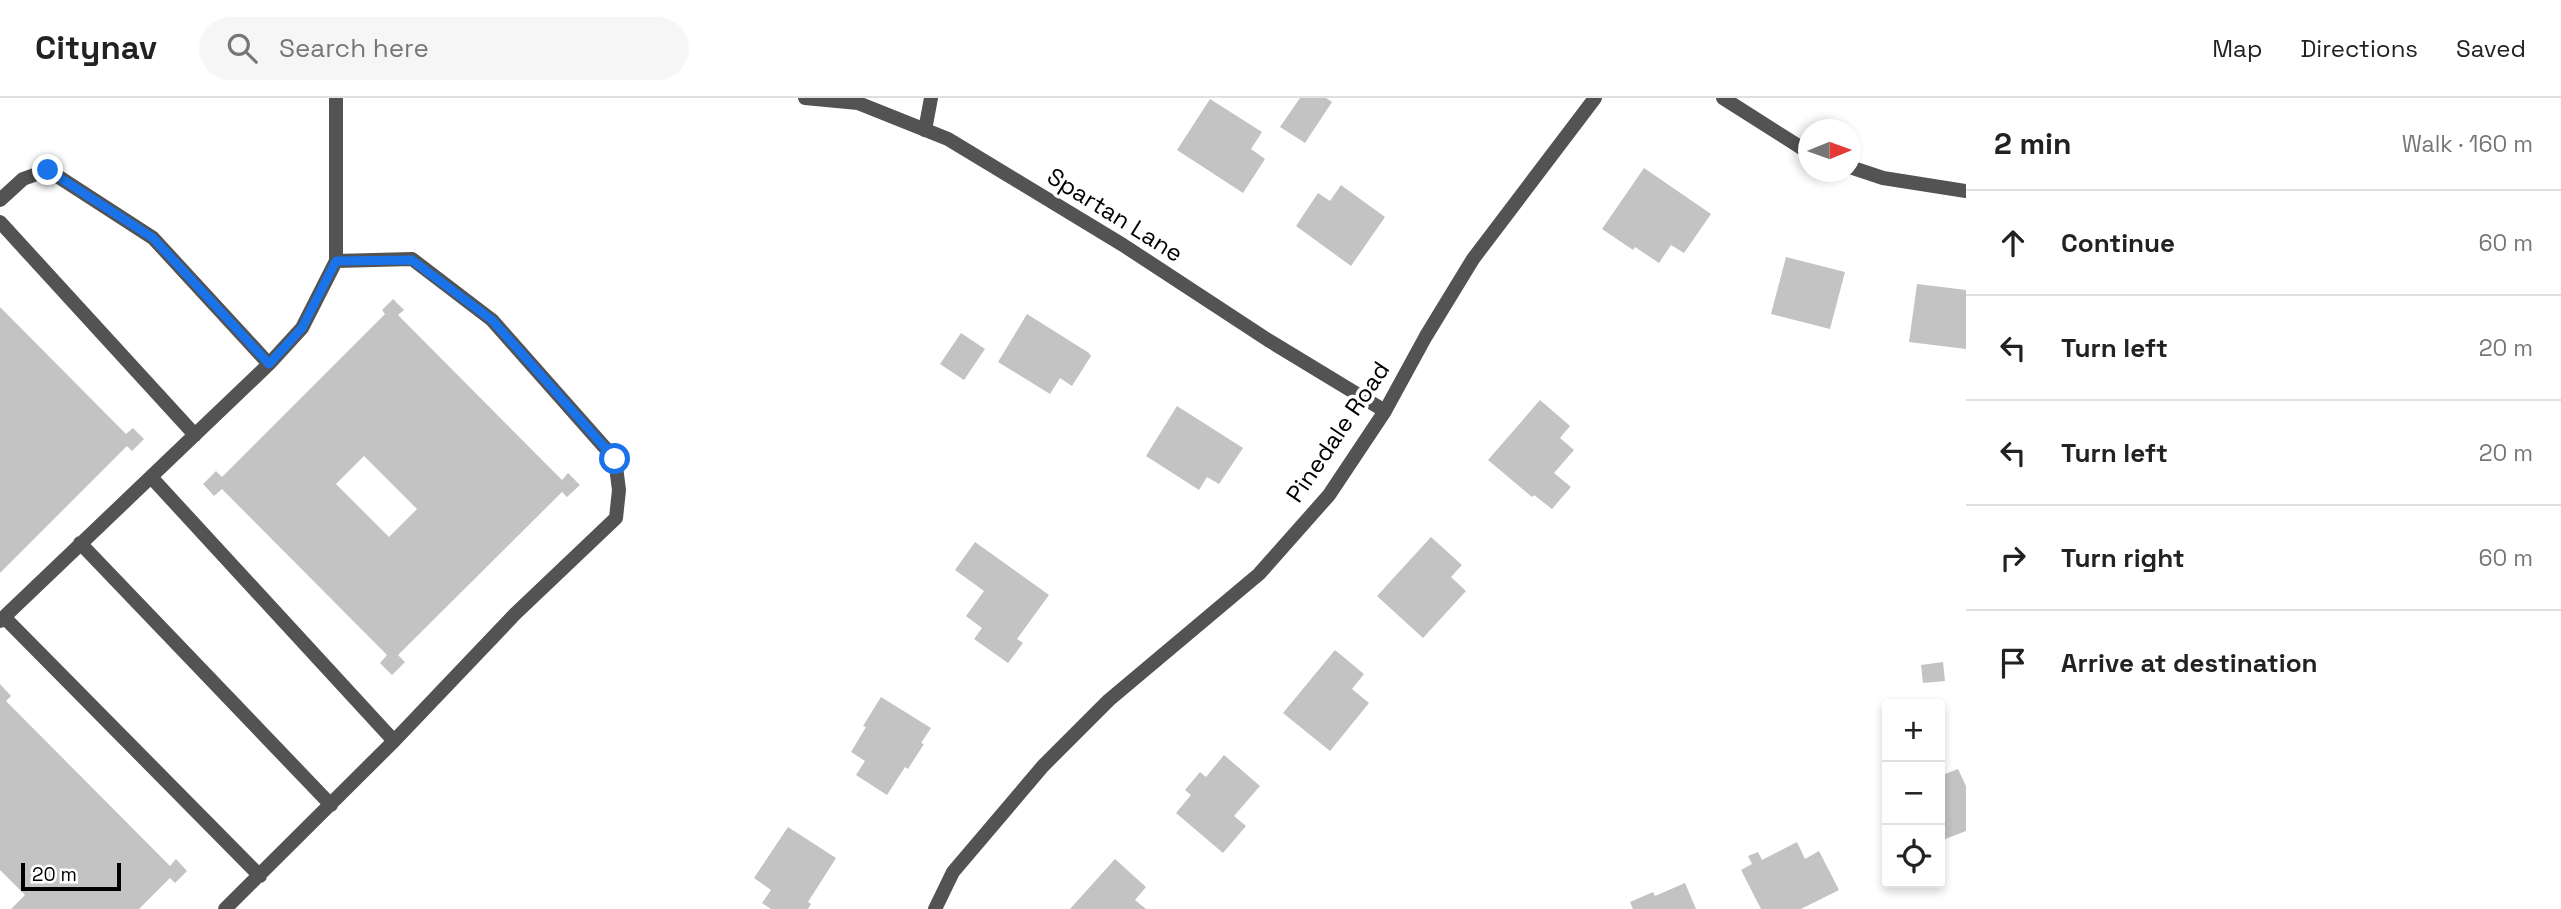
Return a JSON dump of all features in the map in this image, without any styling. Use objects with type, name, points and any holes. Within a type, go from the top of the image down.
[{"type":"street","points":[[260,876],[2,619],[269,364],[302,328],[336,261],[336,98]]},
{"type":"street","name":"Spartan Lane","points":[[805,98],[858,103],[948,139],[1123,245],[1268,340],[1385,411]]},
{"type":"street","points":[[925,130],[931,98]]},
{"type":"street","name":"Pinedale Road","points":[[935,909],[953,872],[1043,766],[1109,700],[1259,574],[1329,495],[1385,411],[1426,336],[1474,259],[1595,98]]},
{"type":"street","points":[[1723,98],[1798,146]]},
{"type":"street","points":[[0,200],[23,178],[48,170],[80,189],[153,238],[269,364]]},
{"type":"street","points":[[1861,171],[1882,178],[1966,191]]},
{"type":"street","points":[[0,222],[195,435]]},
{"type":"street","points":[[225,909],[394,741],[515,614],[616,518],[619,490],[615,459],[492,320],[412,260],[336,261]]},
{"type":"street","points":[[151,477],[394,741]]},
{"type":"street","points":[[80,543],[331,805]]},
{"type":"building","points":[[1300,98],[1326,98],[1332,102],[1305,143],[1280,127]]},
{"type":"building","points":[[1210,99],[1262,132],[1251,149],[1265,159],[1243,193],[1177,150]]},
{"type":"building","points":[[1644,168],[1711,214],[1684,253],[1671,245],[1659,263],[1635,247],[1633,250],[1602,229]]},
{"type":"building","points":[[1341,185],[1385,217],[1351,266],[1296,226],[1318,193],[1330,201]]},
{"type":"building","points":[[1786,257],[1845,272],[1830,329],[1771,314]]},
{"type":"building","points":[[1917,284],[1966,290],[1966,349],[1909,342]]},
{"type":"building","points":[[393,299],[404,310],[398,315],[562,480],[568,473],[580,485],[567,497],[562,492],[398,655],[405,662],[392,675],[380,663],[387,655],[222,489],[214,496],[203,484],[216,471],[222,477],[385,314],[382,310]],"holes":[[[364,456],[417,509],[389,537],[336,484]]]},
{"type":"building","points":[[0,307],[126,434],[133,428],[144,439],[132,451],[127,446],[0,573]]},
{"type":"building","points":[[1027,314],[1091,356],[1072,386],[1060,378],[1050,394],[998,362]]},
{"type":"building","points":[[961,333],[985,349],[964,380],[940,364]]},
{"type":"building","points":[[1540,400],[1570,426],[1560,438],[1574,450],[1554,473],[1571,487],[1552,509],[1534,495],[1532,497],[1488,460]]},
{"type":"building","points":[[1177,406],[1243,448],[1219,484],[1207,477],[1199,490],[1146,456]]},
{"type":"building","points":[[1431,537],[1462,565],[1451,577],[1466,591],[1423,638],[1377,596]]},
{"type":"building","points":[[975,542],[1049,595],[1017,639],[1023,643],[1008,663],[974,639],[982,628],[966,616],[984,591],[955,570]]},
{"type":"building","points":[[1335,650],[1364,674],[1352,689],[1369,703],[1330,751],[1283,713]]},
{"type":"building","points":[[1943,662],[1945,681],[1923,683],[1921,665]]},
{"type":"building","points":[[0,684],[11,696],[6,701],[170,866],[176,859],[187,871],[175,883],[170,878],[139,909],[11,909],[25,895],[0,870]]},
{"type":"building","points":[[881,697],[931,728],[908,769],[905,767],[887,795],[856,775],[865,761],[851,752]]},
{"type":"building","points":[[1224,755],[1260,786],[1234,816],[1246,826],[1223,853],[1176,813],[1191,795],[1185,790],[1200,772],[1206,777]]},
{"type":"building","points":[[1958,769],[1966,786],[1966,831],[1945,839],[1945,825],[1945,774]]},
{"type":"building","points":[[788,827],[836,858],[808,902],[811,904],[808,909],[771,909],[762,903],[771,890],[754,878]]},
{"type":"building","points":[[1797,842],[1805,859],[1819,851],[1839,890],[1801,909],[1761,909],[1741,870],[1752,864],[1748,856],[1758,852],[1762,860]]},
{"type":"building","points":[[1115,859],[1146,887],[1135,900],[1146,909],[1070,909]]},
{"type":"building","points":[[1685,883],[1696,909],[1633,909],[1630,902],[1653,892],[1655,896]]},
{"type":"route","points":[[48,170],[153,238],[269,364],[302,328],[336,261],[412,260],[492,320],[615,459]]}]
